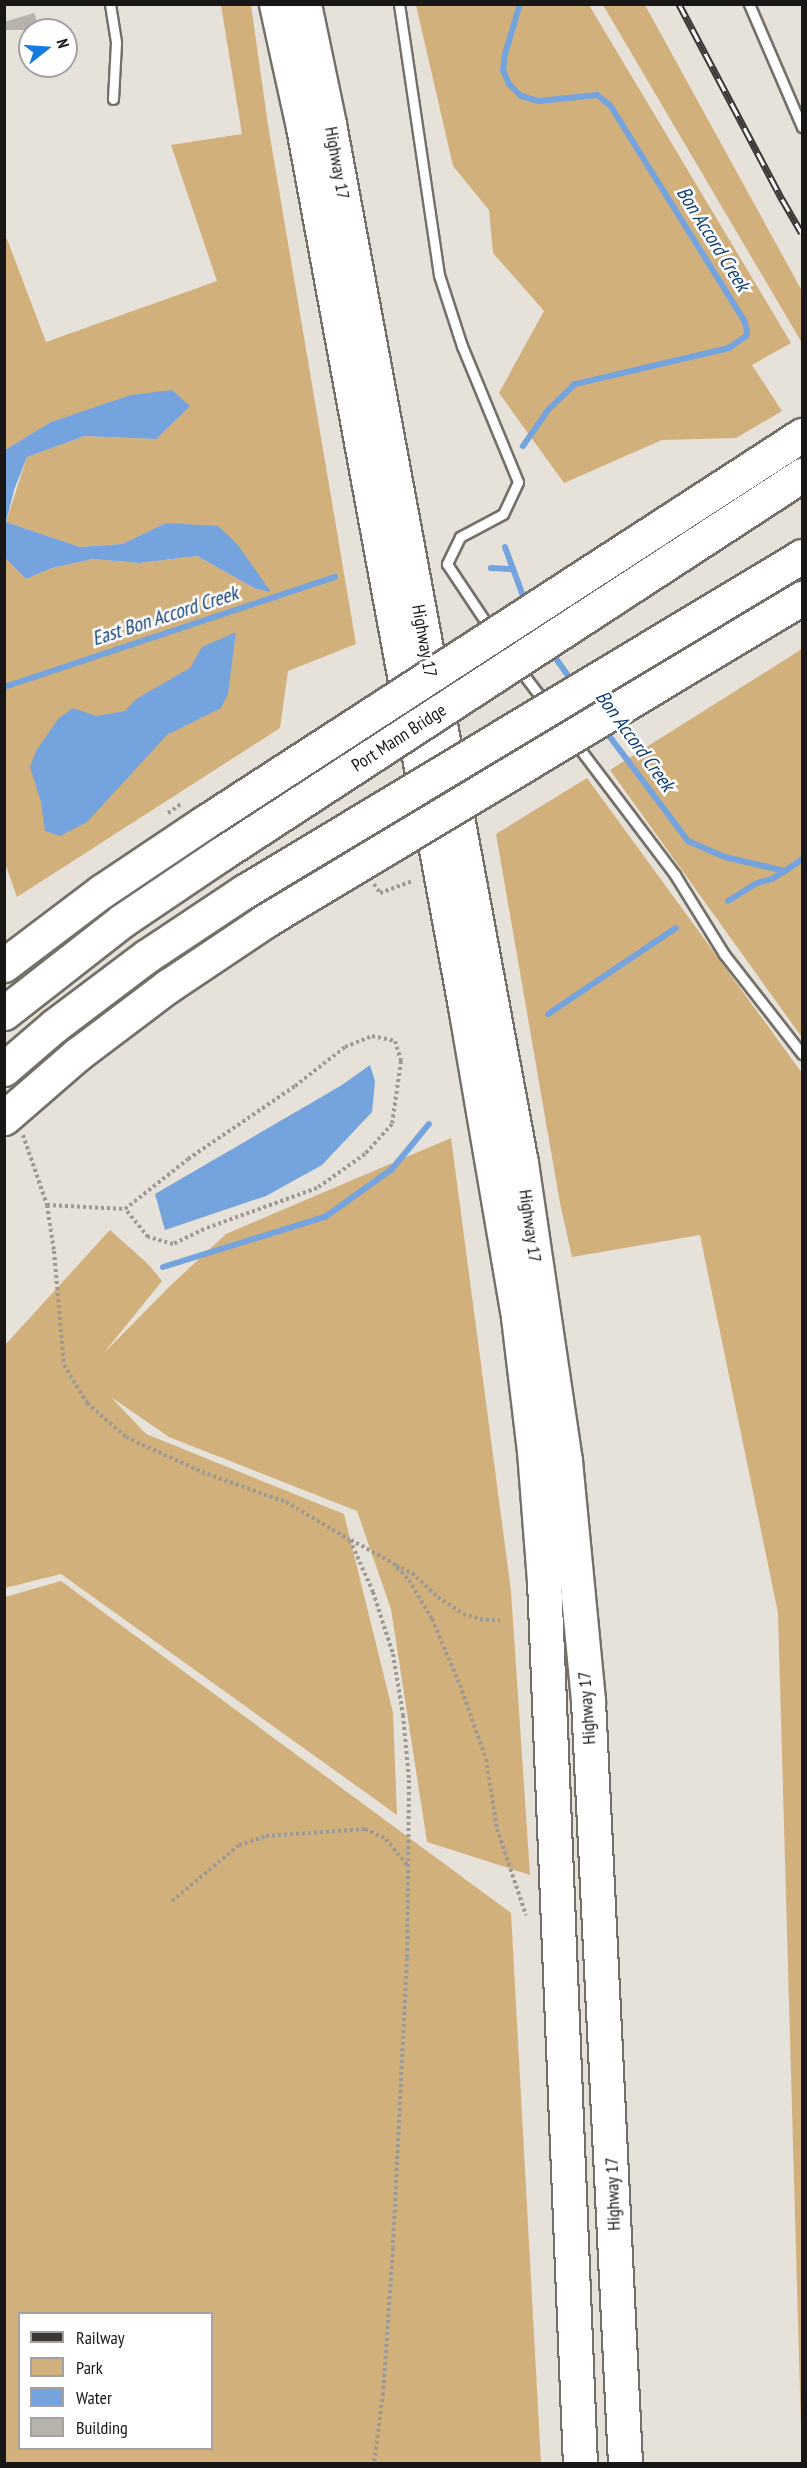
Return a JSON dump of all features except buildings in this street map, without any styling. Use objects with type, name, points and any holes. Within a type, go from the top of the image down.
[{"type":"highway","name":"Highway 17","points":[[276,4],[303,127],[391,597],[518,1317],[534,1451],[544,1580],[580,2463]]},
{"type":"highway","name":"Highway 17","points":[[304,4],[329,124],[521,1163],[565,1461],[588,1701],[612,2152],[625,2463]]},
{"type":"highway","points":[[4,965],[102,891],[193,830],[802,435]]},
{"type":"highway","name":"Port Mann Bridge","points":[[4,1013],[123,920],[221,854],[802,476]]},
{"type":"highway","points":[[4,1069],[54,1026],[147,956],[245,891],[802,556]]},
{"type":"highway","points":[[14,1126],[78,1054],[168,986],[265,921],[802,598]]},
{"type":"highway","points":[[555,1857],[579,1978],[602,2463]]},
{"type":"highway","points":[[612,2152],[634,2296],[644,2463]]},
{"type":"lane","points":[[110,4],[116,43],[113,99]]},
{"type":"lane","points":[[399,4],[439,275],[462,346],[518,482],[503,514],[460,537],[447,564],[499,642],[675,875],[724,954],[802,1054]]},
{"type":"lane","points":[[749,4],[802,127]]},
{"type":"path","points":[[46,1205],[125,1209],[188,1159],[295,1086],[345,1047],[372,1036],[395,1041],[401,1061],[392,1124],[365,1154],[317,1188],[204,1229],[173,1244],[148,1237],[125,1209]]},
{"type":"path","points":[[14,1126],[46,1205],[54,1251],[64,1365],[87,1403],[126,1437],[202,1472],[286,1502],[412,1573],[438,1598],[463,1614],[500,1621]]},
{"type":"path","points":[[350,1540],[373,1592],[393,1654],[403,1715],[409,1779],[403,2073],[383,2393],[374,2463]]},
{"type":"path","points":[[393,1563],[410,1580],[432,1619],[460,1685],[486,1759],[497,1829],[526,1915]]},
{"type":"path","points":[[172,1901],[239,1845],[266,1836],[365,1829],[386,1839],[409,1867]]},
{"type":"green space","points":[[221,5],[251,5],[268,125],[356,644],[288,671],[280,728],[17,897],[4,860],[5,558],[26,579],[52,568],[93,559],[139,563],[197,556],[256,589],[270,591],[166,523],[122,544],[80,547],[6,522],[27,457],[85,436],[156,439],[94,408],[51,422],[5,450],[5,239],[7,239],[46,342],[217,281],[171,145],[242,134]]},
{"type":"green space","points":[[416,5],[589,5],[791,343],[752,365],[782,411],[736,438],[662,440],[564,483],[499,393],[544,311],[493,253],[489,210],[453,166]]},
{"type":"green space","points":[[603,5],[645,5],[802,291],[802,343]]},
{"type":"green space","points":[[802,649],[802,1035],[801,1036],[610,770]]},
{"type":"green space","points":[[587,778],[802,1073],[802,2463],[778,1613],[700,1235],[572,1257],[560,1203],[496,834]]},
{"type":"green space","points":[[451,1138],[511,1591],[530,1875],[427,1842],[391,1609],[357,1511],[169,1437],[111,1397],[146,1434],[344,1514],[393,1713],[397,1815],[61,1574],[5,1588],[5,1345],[110,1230],[148,1264],[162,1281],[103,1354],[171,1285],[226,1234]]},
{"type":"green space","points":[[61,1581],[511,1913],[541,2463],[5,2463],[5,1597]]},
{"type":"water","points":[[172,390],[190,406],[156,439],[85,436],[27,457],[14,490],[6,522],[80,547],[122,544],[166,523],[218,526],[237,544],[271,592],[256,589],[197,556],[139,563],[93,559],[52,568],[26,579],[5,558],[5,450],[51,422],[131,395]]},
{"type":"water","points":[[236,632],[228,694],[221,708],[167,735],[87,822],[60,836],[45,831],[41,802],[30,767],[36,751],[58,719],[73,708],[96,716],[125,711],[136,699],[190,668],[202,647]]},
{"type":"water","points":[[370,1065],[375,1081],[372,1112],[322,1165],[266,1196],[165,1230],[155,1194],[342,1085]]},
{"type":"waterway","name":"Bon Accord Creek","points":[[520,4],[505,54],[503,70],[509,84],[521,96],[539,101],[597,95],[610,105],[744,320],[747,330],[746,336],[729,348],[575,384],[548,410],[523,446]]},
{"type":"waterway","name":"Bon Accord Creek","points":[[505,547],[526,604]]},
{"type":"waterway","name":"East Bon Accord Creek","points":[[491,568],[513,569]]},
{"type":"waterway","name":"East Bon Accord Creek","points":[[4,687],[335,577]]},
{"type":"waterway","name":"Bon Accord Creek","points":[[550,650],[573,683]]},
{"type":"waterway","name":"Bon Accord Creek","points":[[604,729],[688,841],[725,857],[785,871],[802,859]]},
{"type":"waterway","points":[[728,901],[757,883],[772,879],[785,871]]},
{"type":"waterway","points":[[548,1014],[676,928]]},
{"type":"waterway","points":[[163,1267],[325,1217],[392,1169],[429,1124]]},
{"type":"railway","points":[[679,4],[802,233]]}]
